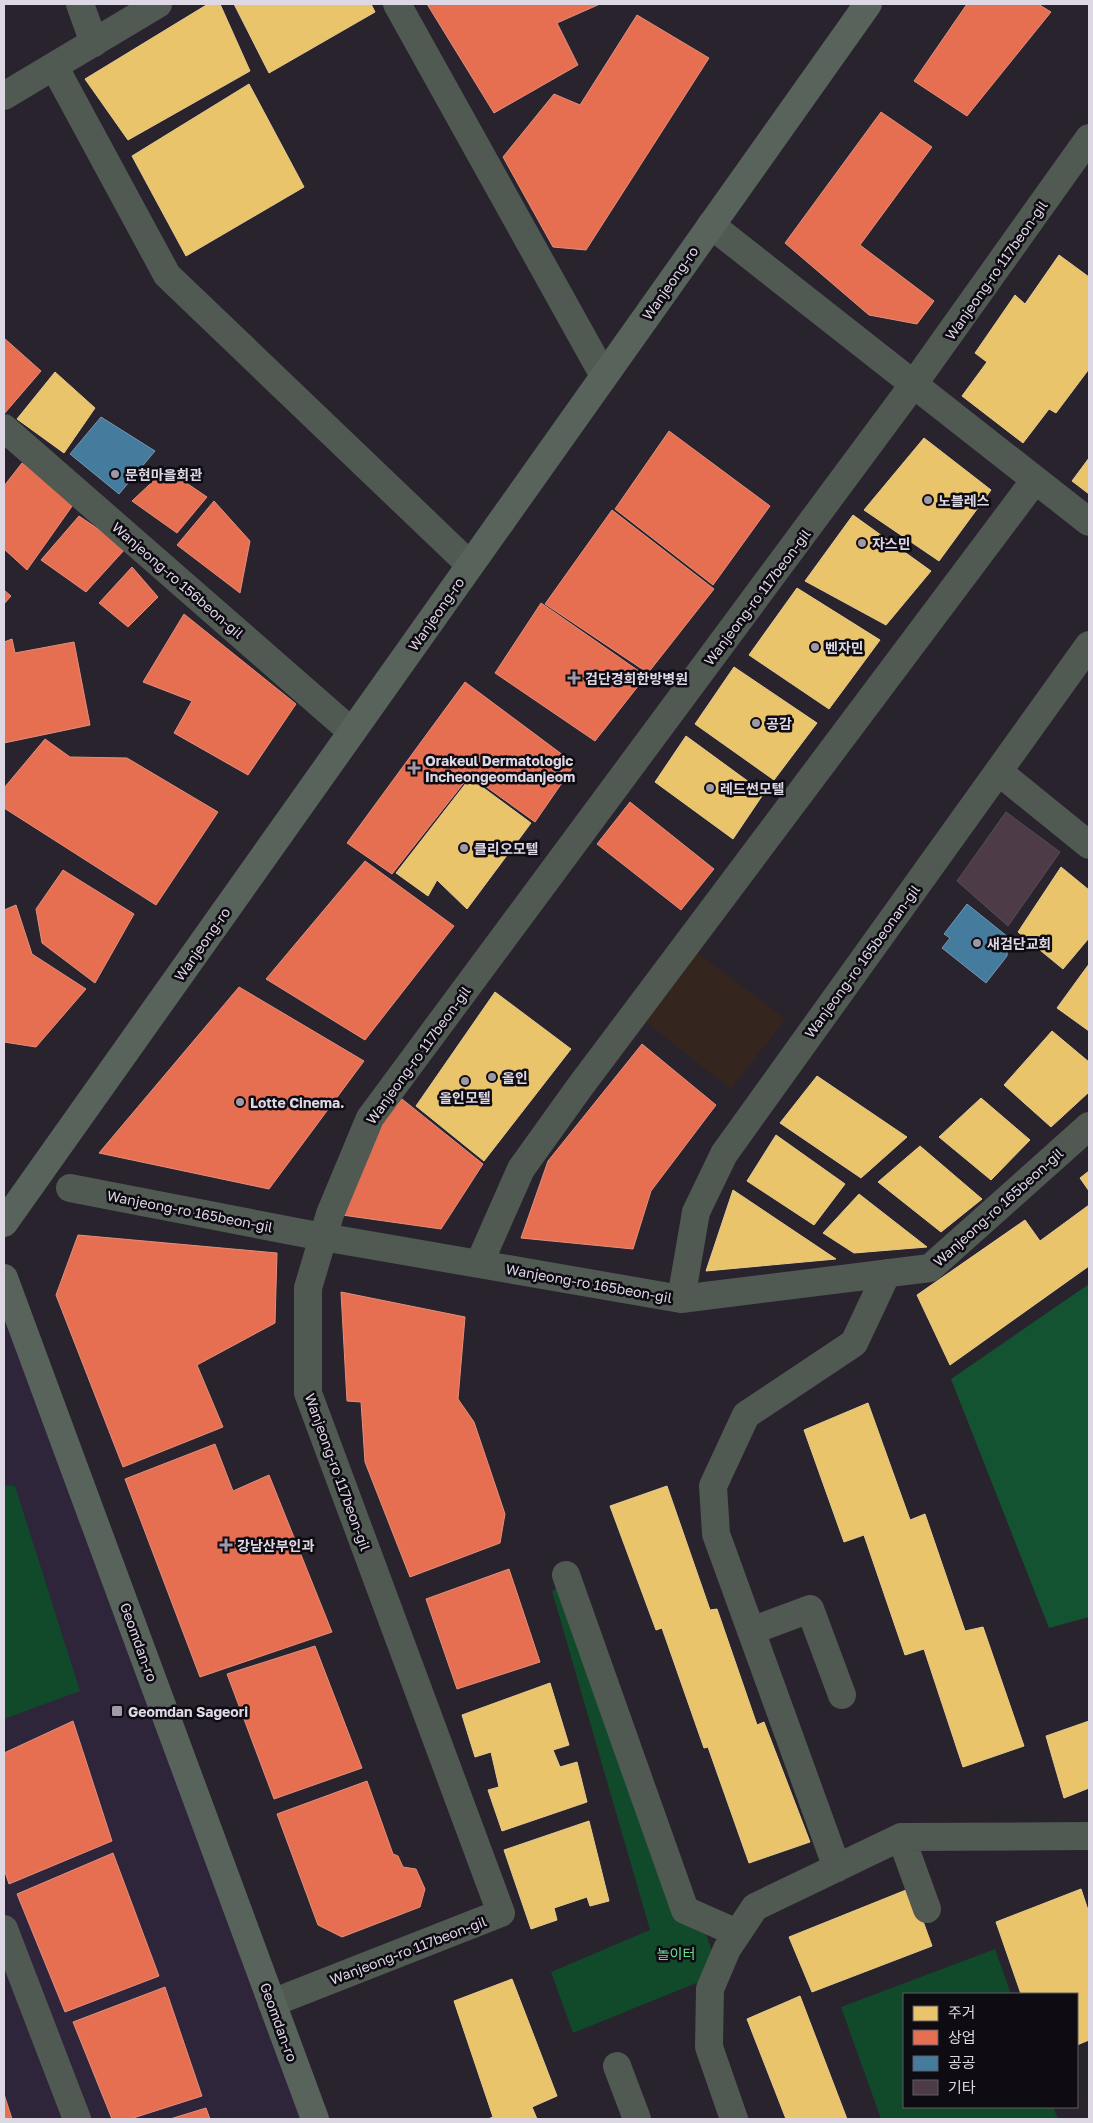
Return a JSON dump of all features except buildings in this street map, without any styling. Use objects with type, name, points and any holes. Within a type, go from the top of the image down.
[{"type":"main road","name":"Wanjeong-ro","points":[[4,1223],[868,4]]},
{"type":"main road","name":"Geomdan-ro","points":[[4,1278],[315,2119]]},
{"type":"street","points":[[80,4],[94,43]]},
{"type":"street","points":[[4,96],[158,4]]},
{"type":"street","points":[[397,4],[604,376]]},
{"type":"street","points":[[54,66],[168,275],[470,565]]},
{"type":"street","name":"Wanjeong-ro 117beon-gil","points":[[272,2003],[501,1913],[308,1393],[308,1288],[330,1214],[370,1118],[913,385],[1089,138]]},
{"type":"street","points":[[711,225],[1089,522]]},
{"type":"street","name":"Wanjeong-ro 156beon-gil","points":[[4,428],[352,732]]},
{"type":"street","points":[[479,1264],[521,1169],[533,1152],[590,1072],[1036,480]]},
{"type":"street","name":"Wanjeong-ro 165beonan-gil","points":[[681,1299],[696,1212],[724,1154],[1089,645]]},
{"type":"street","points":[[999,772],[1089,845]]},
{"type":"street","name":"Wanjeong-ro 165beon-gil","points":[[70,1188],[323,1237],[681,1299],[930,1268],[1089,1126]]},
{"type":"street","points":[[837,1868],[716,1534],[713,1486],[746,1415],[854,1344],[887,1273]]},
{"type":"street","points":[[566,1575],[684,1910],[737,1933]]},
{"type":"street","points":[[751,1631],[810,1609],[842,1695]]},
{"type":"street","points":[[734,2119],[709,2048],[710,1989],[727,1949],[755,1907],[901,1836],[1089,1836]]},
{"type":"street","points":[[901,1836],[927,1909]]},
{"type":"street","points":[[4,1929],[78,2119]]},
{"type":"street","points":[[617,2066],[637,2119]]},
{"type":"shaded area","points":[[695,951],[786,1019],[731,1089],[643,1020]]},
{"type":"shaded area","points":[[4,1278],[312,2119],[4,2119]]},
{"type":"green space","points":[[1089,1284],[1089,1617],[1049,1628],[951,1379]]},
{"type":"green space","points":[[4,1486],[15,1486],[80,1691],[4,1719]]},
{"type":"green space","name":"놀이터","points":[[580,1573],[713,1954],[716,1975],[573,2033],[551,1972],[650,1930],[552,1591]]},
{"type":"green space","points":[[995,1949],[1011,1993],[903,1993],[903,2108],[1053,2108],[1058,2119],[881,2119],[841,2007]]},
{"type":"place","name":"문현마을회관","points":[[115,474]]},
{"type":"place","name":"노블레스","points":[[928,500]]},
{"type":"place","name":"자스민","points":[[862,543]]},
{"type":"place","name":"벤자민","points":[[815,647]]},
{"type":"place","name":"검단경희한방병원","points":[[574,678]]},
{"type":"place","name":"공감","points":[[756,723]]},
{"type":"place","name":"Orakeul Dermatologic Incheongeomdanjeom","points":[[414,768]]},
{"type":"place","name":"레드썬모텔","points":[[710,788]]},
{"type":"place","name":"클리오모텔","points":[[464,848]]},
{"type":"place","name":"새검단교회","points":[[977,943]]},
{"type":"place","name":"올인","points":[[492,1077]]},
{"type":"place","name":"올인모텔","points":[[465,1081]]},
{"type":"place","name":"Lotte Cinema.","points":[[240,1102]]},
{"type":"place","name":"강남산부인과","points":[[226,1545]]},
{"type":"place","name":"Geomdan Sageori","points":[[117,1711]]}]
